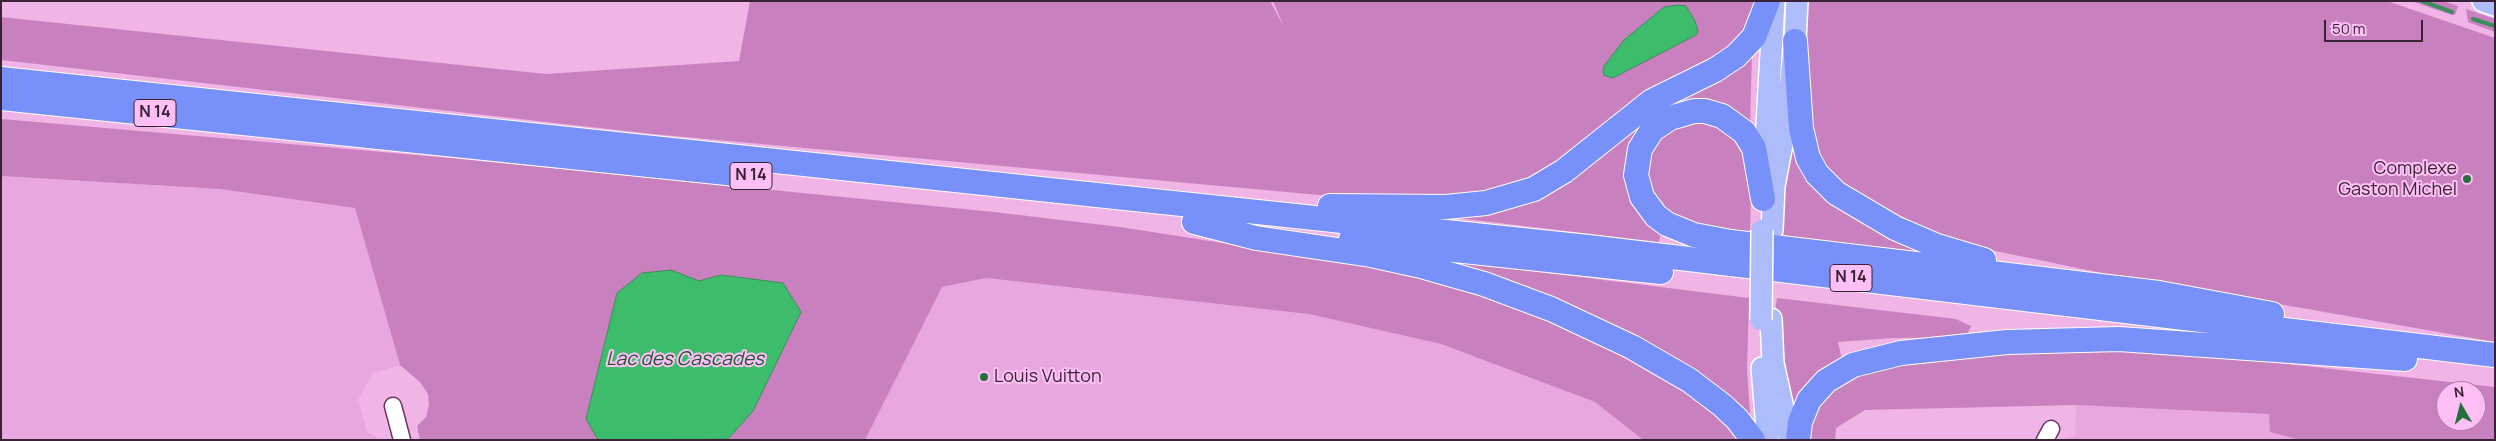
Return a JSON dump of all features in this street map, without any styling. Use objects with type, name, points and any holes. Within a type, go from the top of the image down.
[{"type":"highway","points":[[1200,215],[1261,204],[1446,207],[1486,202],[1519,194],[1541,185],[1564,171],[1652,101],[1715,70],[1736,56],[1754,37],[1768,1]]},
{"type":"highway","points":[[1795,41],[1797,94],[1805,147],[1812,166],[1836,193],[1873,217],[1937,246],[2001,265],[2083,283]]},
{"type":"highway","name":"N 14","points":[[1,79],[1200,215],[1674,274],[2495,368]]},
{"type":"highway","name":"N 14","points":[[1,98],[1200,215],[1578,246],[2495,355]]},
{"type":"highway","points":[[1763,199],[1758,158],[1754,148],[1744,132],[1722,116],[1705,111],[1694,111],[1670,118],[1652,130],[1640,149],[1636,175],[1645,202],[1656,216],[1667,224],[1694,235],[1731,242],[2159,293],[2495,355]]},
{"type":"highway","points":[[1200,215],[1256,238],[1371,255],[1421,266],[1484,284],[1551,309],[1632,347],[1689,380],[1730,412],[1753,440]]},
{"type":"highway","points":[[1798,440],[1800,422],[1809,400],[1833,376],[1865,361],[1936,349],[2007,342],[2119,339],[2434,361]]},
{"type":"main road","points":[[1768,230],[1763,199],[1774,1]]},
{"type":"main road","points":[[1768,440],[1764,391],[1768,230],[1774,186],[1785,132],[1795,41],[1797,1]]},
{"type":"main road","points":[[2483,1],[2495,5]]},
{"type":"main road","points":[[1766,320],[1773,363],[1790,440]]},
{"type":"street","points":[[393,406],[402,440]]},
{"type":"shaded area","points":[[750,1],[1270,1],[1284,27],[1273,1],[1755,1],[1749,24],[1738,39],[1719,53],[1650,89],[1554,164],[1530,179],[1471,195],[1330,196],[652,134],[1,60],[1,17],[546,74],[739,61]]},
{"type":"shaded area","points":[[1805,1],[2387,1],[2495,38],[2495,342],[2097,272],[1976,247],[1936,235],[1840,183],[1821,160],[1805,117]]},
{"type":"shaded area","points":[[2411,1],[2443,1],[2458,6],[2455,15],[2452,15]]},
{"type":"shaded area","points":[[2466,9],[2495,19],[2495,32],[2468,22]]},
{"type":"shaded area","points":[[1752,54],[1750,128],[1675,105],[1630,194],[1643,219],[1661,231],[1659,242],[1448,217],[1480,210]]},
{"type":"shaded area","points":[[1,119],[440,157],[994,212],[1120,227],[1364,265],[1440,280],[1483,294],[1583,334],[1702,403],[1724,418],[1740,440],[1643,440],[1595,402],[1441,344],[1309,314],[986,278],[942,287],[865,440],[420,440],[417,426],[426,417],[429,405],[428,394],[420,382],[400,365],[355,208],[220,189],[1,176]]},
{"type":"shaded area","points":[[1681,123],[1705,123],[1717,127],[1731,134],[1745,149],[1745,166],[1751,193],[1750,238],[1689,224],[1659,206],[1647,181],[1651,147],[1658,138]]},
{"type":"shaded area","points":[[1791,130],[1803,163],[1952,256],[1778,240]]},
{"type":"shaded area","points":[[1,176],[220,189],[355,208],[400,365],[373,373],[358,400],[367,432],[381,440],[1,440]]},
{"type":"shaded area","points":[[1435,259],[1749,298],[1747,370],[1750,414],[1747,419]]},
{"type":"shaded area","points":[[986,278],[1309,314],[1441,344],[1595,402],[1643,440],[865,440],[942,287]]},
{"type":"shaded area","points":[[1777,298],[1956,319],[1971,326],[1966,337],[1893,338],[1838,342],[1843,364],[1796,406],[1792,407],[1788,405],[1775,312]]},
{"type":"shaded area","points":[[2069,348],[2215,356],[2441,381],[2436,381],[2436,431],[2486,431],[2486,386],[2495,387],[2495,440],[2301,440],[2270,432],[2269,414],[2076,405],[1865,410],[1836,428],[1835,440],[1803,440],[1823,392],[1875,366]]},
{"type":"shaded area","points":[[2076,405],[2269,414],[2495,440],[2059,440],[2075,436]]},
{"type":"water","points":[[1686,6],[1695,21],[1698,32],[1696,35],[1613,78],[1604,75],[1604,66],[1624,40],[1664,7]]},
{"type":"water","name":"Lac des Cascades","points":[[671,270],[699,281],[721,275],[783,283],[801,312],[753,411],[728,439],[598,440],[586,419],[617,293],[642,273]]},
{"type":"waterway","points":[[2422,1],[2452,12]]},
{"type":"waterway","points":[[2473,19],[2495,26]]},
{"type":"place","name":"Complexe Gaston Michel","points":[[2467,179]]},
{"type":"place","name":"Louis Vuitton","points":[[984,377]]}]
